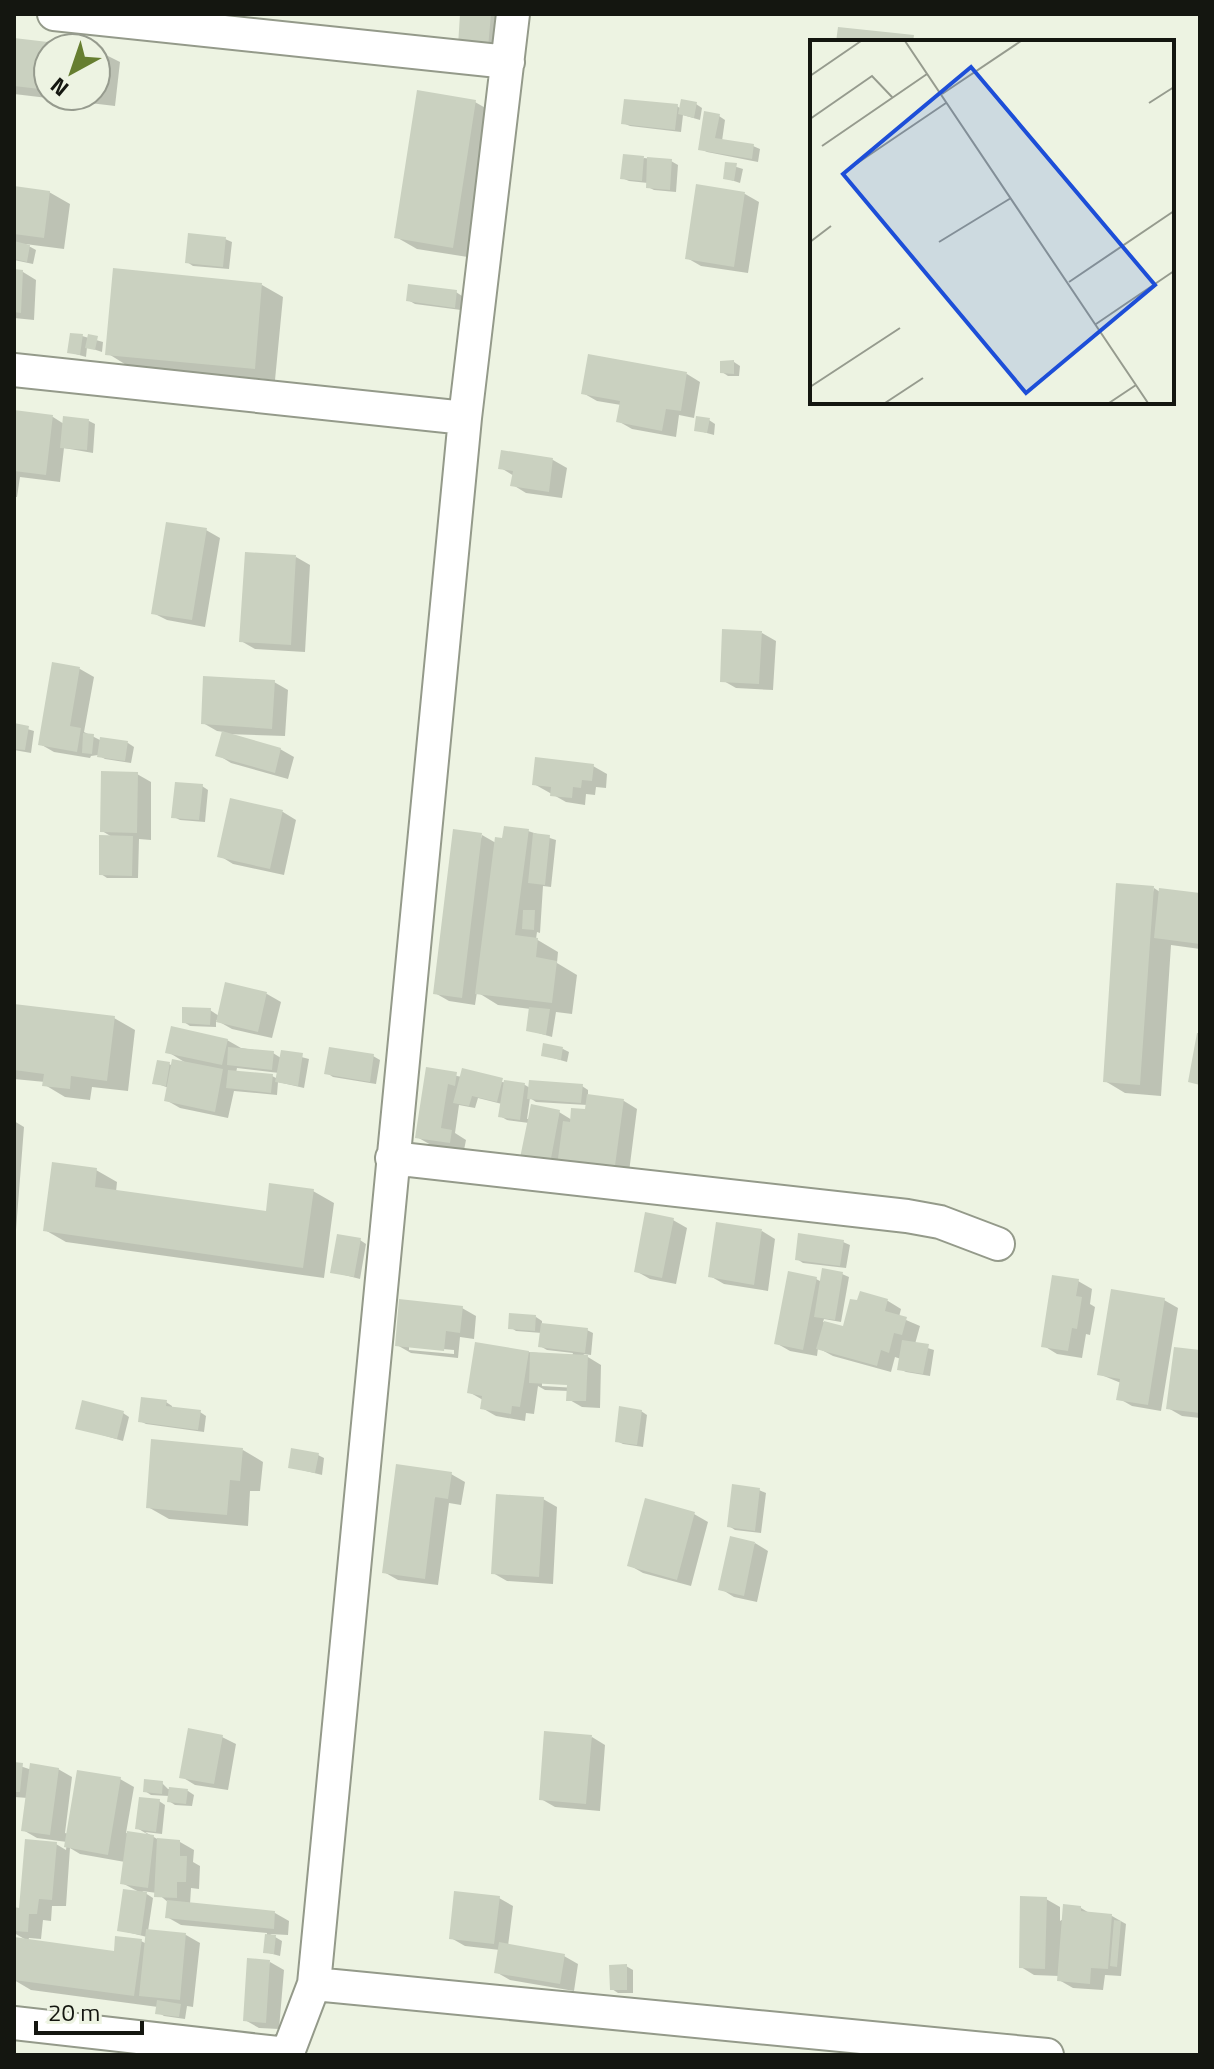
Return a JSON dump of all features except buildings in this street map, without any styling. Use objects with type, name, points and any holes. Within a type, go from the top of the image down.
[{"type":"street","points":[[54,14],[508,62]]},
{"type":"street","points":[[14,2023],[287,2054],[314,1984],[465,418],[513,14]]},
{"type":"street","points":[[14,370],[465,418]]},
{"type":"street","points":[[392,1158],[907,1216],[940,1222],[998,1244]]},
{"type":"street","points":[[314,1984],[1047,2055]]}]
